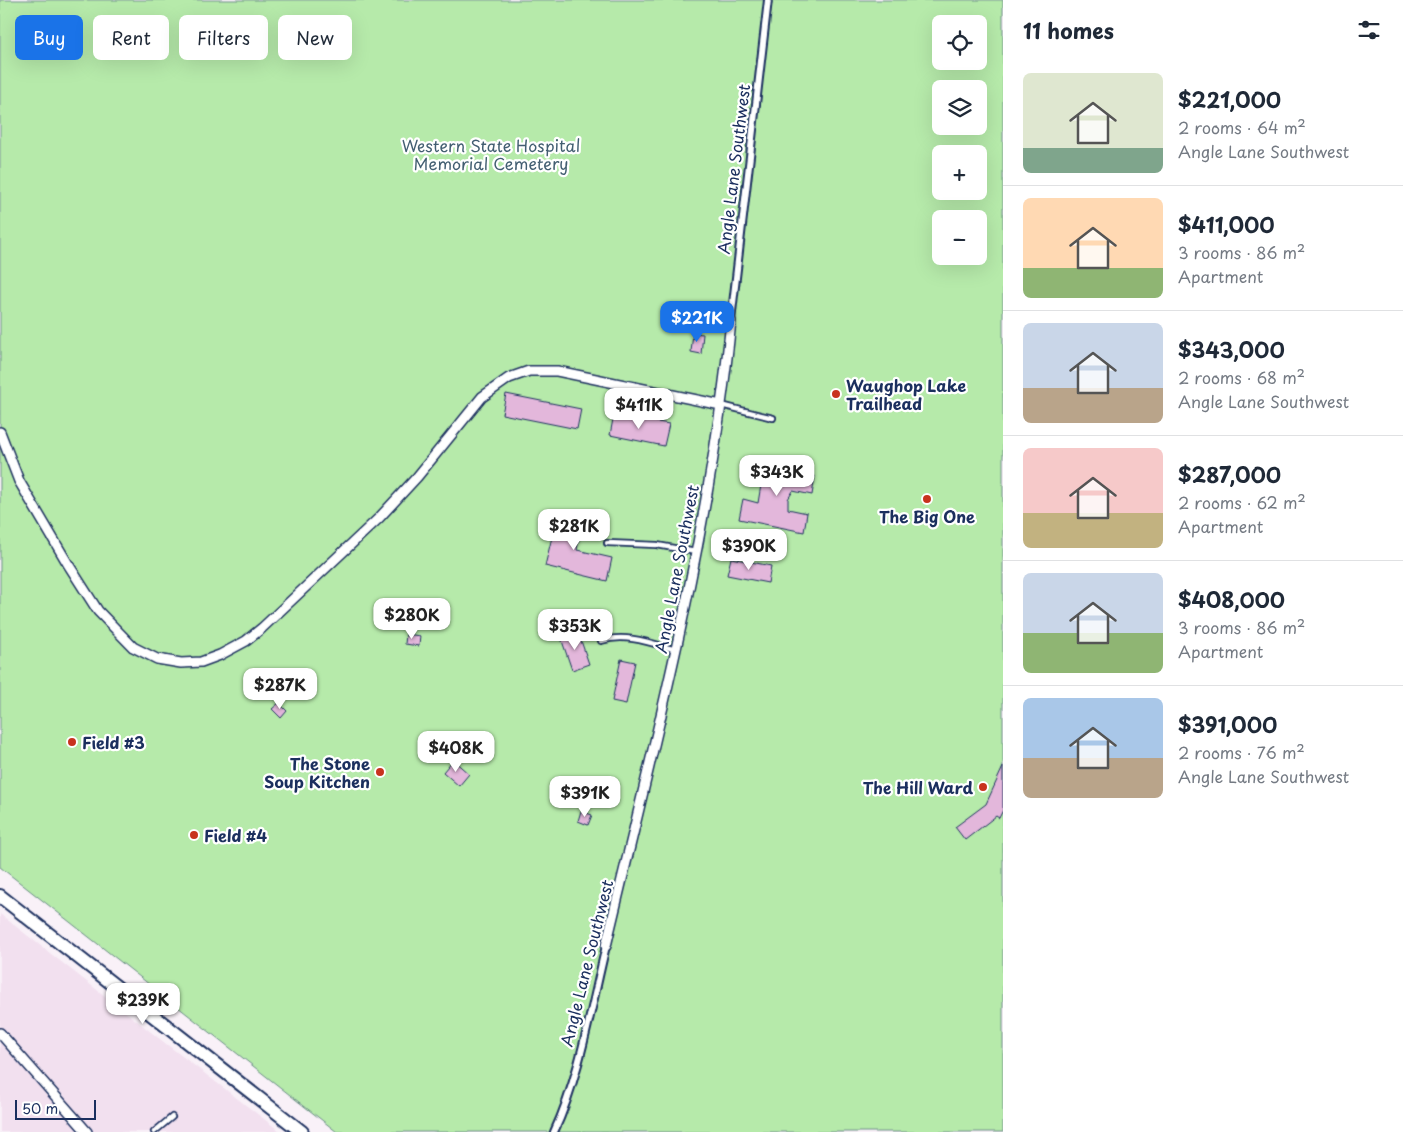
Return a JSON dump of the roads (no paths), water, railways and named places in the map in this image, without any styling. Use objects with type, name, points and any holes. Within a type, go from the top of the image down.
[{"type":"main road","points":[[0,896],[302,1132]]},
{"type":"street","name":"Angle Lane Southwest","points":[[554,1132],[566,1101],[581,1049],[676,650],[696,552],[721,405],[768,0]]},
{"type":"street","points":[[0,432],[19,481],[98,611],[140,652],[157,659],[192,663],[220,655],[246,641],[262,628],[379,518],[417,477],[482,397],[508,378],[529,371],[558,371],[721,405]]},
{"type":"street","points":[[0,1033],[87,1132]]},
{"type":"lane","points":[[721,405],[772,418]]},
{"type":"lane","points":[[607,543],[657,545],[696,552]]},
{"type":"lane","points":[[601,641],[614,637],[625,637],[676,650]]},
{"type":"lane","points":[[154,1132],[172,1117]]},
{"type":"place","name":"Waughop Lake Trailhead","points":[[836,394]]},
{"type":"place","name":"The Big One","points":[[927,499]]},
{"type":"place","name":"Field #3","points":[[72,742]]},
{"type":"place","name":"The Stone Soup Kitchen","points":[[380,772]]},
{"type":"place","name":"The Hill Ward","points":[[983,787]]},
{"type":"place","name":"Field #4","points":[[194,835]]},
{"type":"park label","name":"Western State Hospital Memorial Cemetery","points":[[491,154]]}]
